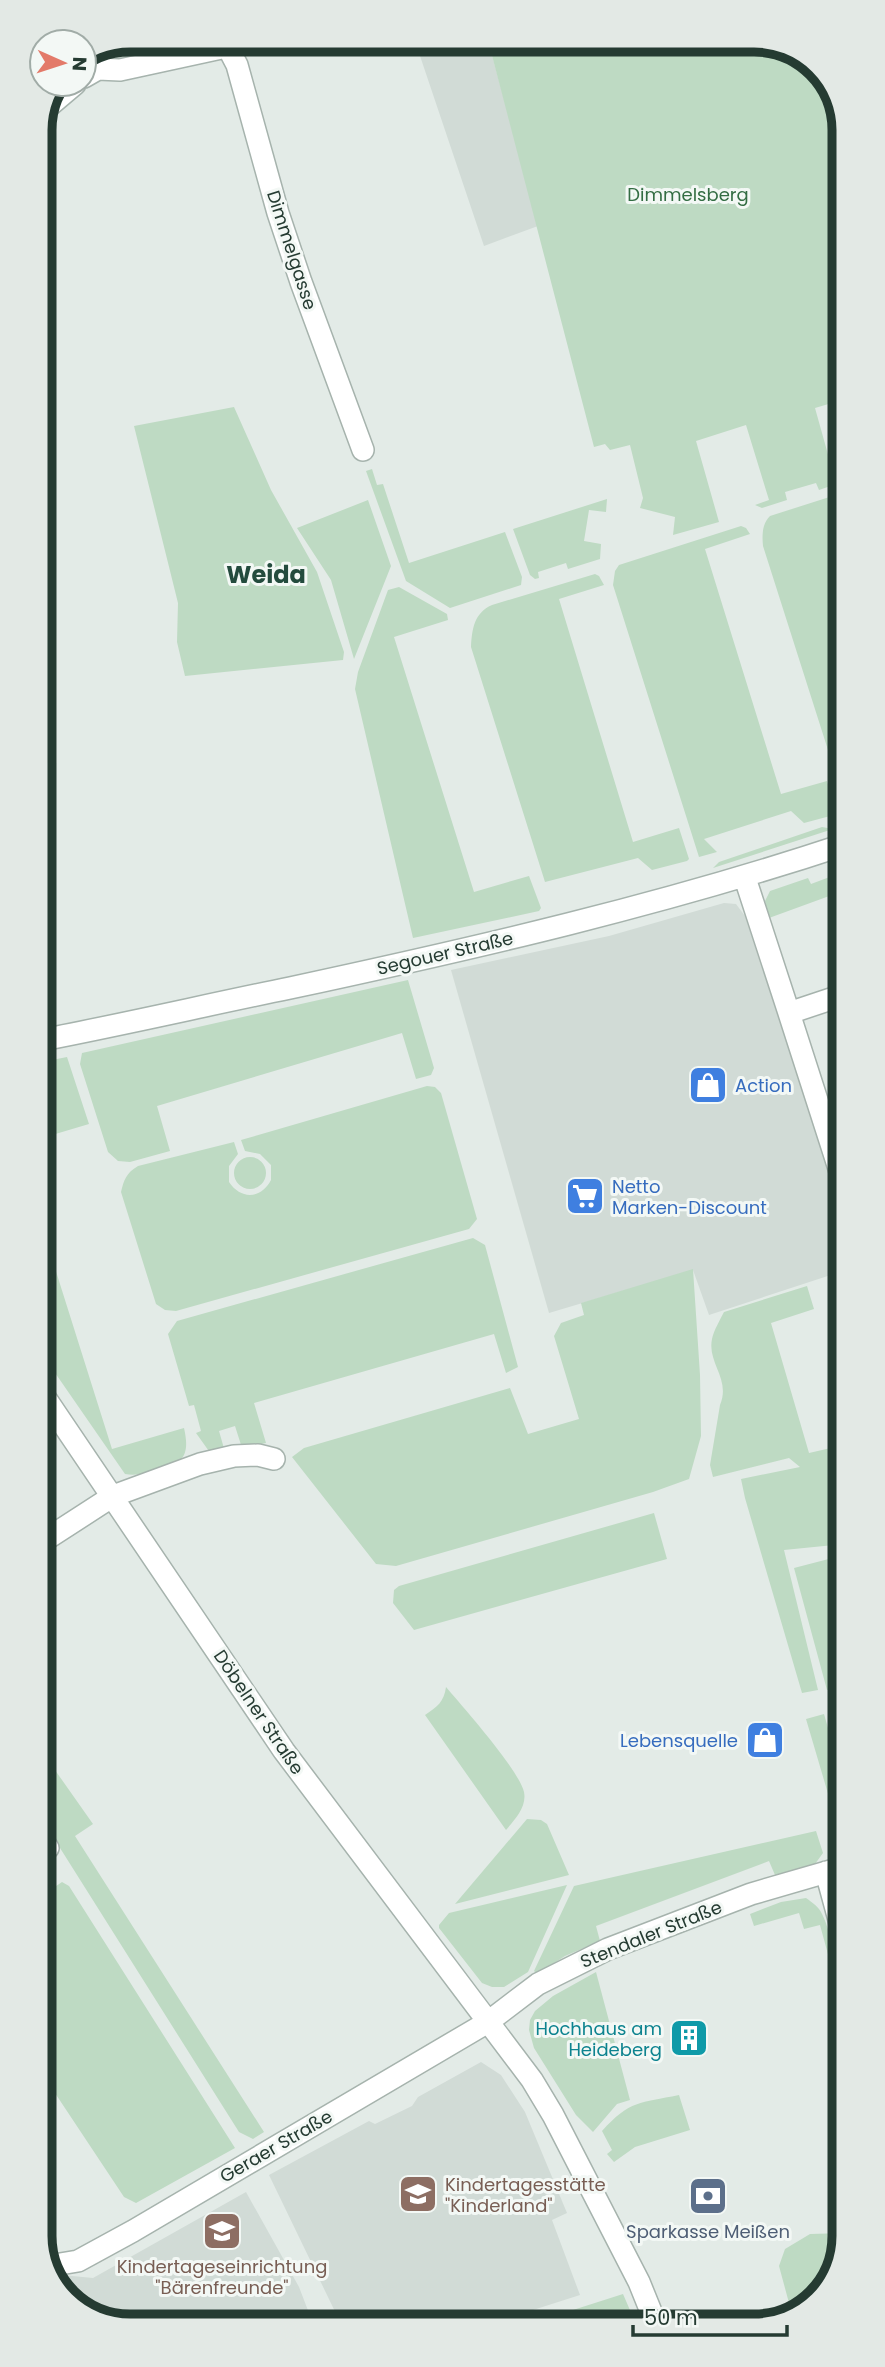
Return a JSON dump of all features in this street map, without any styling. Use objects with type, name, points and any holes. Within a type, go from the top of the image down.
[{"type":"street","points":[[98,68],[120,70],[187,53]]},
{"type":"street","name":"Dimmelgasse","points":[[231,53],[237,65],[278,213],[363,450]]},
{"type":"street","name":"Segouer Straße","points":[[53,1038],[429,958],[619,912],[745,878],[832,849]]},
{"type":"street","points":[[745,878],[832,1147]]},
{"type":"street","points":[[789,1013],[832,999]]},
{"type":"street","name":"Döbelner Straße","points":[[53,1409],[284,1751],[531,2080],[553,2115],[639,2282],[652,2314]]},
{"type":"street","points":[[53,1535],[113,1496],[200,1464],[258,1455],[274,1459]]},
{"type":"street","name":"Stendaler Straße","points":[[488,2022],[538,1984],[608,1949],[751,1894],[832,1870]]},
{"type":"street","name":"Geraer Straße","points":[[60,2264],[78,2261],[132,2231],[488,2022]]},
{"type":"shaded area","points":[[120,53],[156,53],[120,63],[102,58]]},
{"type":"shaded area","points":[[419,53],[491,53],[538,226],[484,246]]},
{"type":"shaded area","points":[[724,903],[736,904],[745,916],[832,1181],[832,1275],[709,1315],[693,1270],[549,1313],[451,970],[609,936]]},
{"type":"shaded area","name":"Kindertagesstätte \"Kinderland\"","points":[[481,2062],[501,2075],[525,2112],[567,2213],[552,2220],[580,2295],[520,2314],[336,2314],[269,2175],[369,2121],[375,2124],[412,2106],[418,2097]]},
{"type":"shaded area","name":"Kindertageseinrichtung \"Bärenfreunde\"","points":[[246,2192],[299,2287],[309,2314],[110,2312],[79,2295],[63,2275],[93,2278]]},
{"type":"green space","name":"Dimmelsberg","points":[[491,53],[760,53],[789,61],[810,75],[819,87],[827,101],[832,120],[832,403],[815,408],[832,469],[832,485],[819,490],[816,483],[785,492],[787,500],[762,508],[755,505],[769,500],[746,425],[696,441],[719,522],[673,535],[675,517],[640,508],[643,498],[630,445],[610,450],[605,444],[594,447]]},
{"type":"green space","points":[[234,407],[271,490],[317,572],[344,652],[343,660],[185,676],[177,642],[178,603],[134,426]]},
{"type":"green space","points":[[372,469],[377,485],[383,484],[409,563],[505,532],[522,577],[521,585],[450,608],[406,581],[366,471]]},
{"type":"green space","points":[[832,496],[832,762],[763,546],[764,526],[770,516]]},
{"type":"green space","points":[[607,499],[606,512],[589,510],[584,541],[601,544],[600,559],[568,569],[566,563],[538,572],[539,578],[535,579],[530,575],[513,529]]},
{"type":"green space","points":[[368,500],[391,566],[354,659],[331,580],[297,528]]},
{"type":"green space","points":[[741,526],[746,528],[750,534],[705,549],[781,794],[827,781],[832,798],[832,816],[804,823],[791,811],[704,839],[717,852],[699,857],[613,585],[615,571],[619,565]]},
{"type":"green space","points":[[595,574],[604,585],[559,599],[633,842],[679,828],[689,859],[652,870],[638,858],[545,882],[471,647],[472,634],[481,612],[492,605]]},
{"type":"green space","points":[[399,587],[447,614],[448,620],[394,637],[474,892],[529,876],[541,908],[539,911],[413,938],[355,689],[358,672],[388,590]]},
{"type":"green space","points":[[822,827],[832,829],[713,868],[719,862]]},
{"type":"green space","points":[[832,876],[832,895],[769,918],[765,901],[770,891],[808,878],[811,884]]},
{"type":"green space","points":[[408,980],[434,1068],[431,1075],[416,1079],[402,1033],[157,1106],[170,1151],[130,1162],[118,1161],[108,1152],[80,1064],[82,1053]]},
{"type":"green space","points":[[67,1057],[89,1124],[53,1135],[53,1060]]},
{"type":"green space","points":[[427,1086],[435,1087],[441,1093],[477,1219],[469,1229],[176,1311],[165,1310],[156,1304],[121,1192],[131,1171],[138,1166],[234,1142],[238,1154],[229,1166],[229,1182],[239,1192],[256,1194],[271,1180],[271,1165],[260,1154],[245,1151],[241,1140]]},
{"type":"green space","points":[[250,1157],[262,1161],[266,1173],[262,1185],[250,1189],[238,1185],[234,1173],[238,1161]]},
{"type":"green space","points":[[473,1238],[485,1245],[518,1367],[506,1373],[494,1334],[254,1403],[266,1443],[242,1448],[235,1426],[219,1431],[225,1452],[211,1454],[196,1433],[201,1431],[194,1405],[189,1406],[168,1334],[177,1321]]},
{"type":"green space","points":[[53,1262],[112,1449],[184,1428],[186,1445],[179,1461],[159,1470],[125,1474],[53,1370]]},
{"type":"green space","points":[[693,1269],[701,1436],[689,1479],[653,1492],[396,1566],[376,1564],[292,1457],[304,1448],[510,1388],[528,1434],[579,1419],[554,1336],[561,1323],[584,1315],[581,1303]]},
{"type":"green space","points":[[807,1286],[814,1309],[771,1323],[809,1453],[832,1448],[832,1545],[784,1550],[818,1690],[802,1693],[741,1479],[800,1467],[789,1458],[713,1477],[710,1465],[723,1396],[721,1379],[711,1348],[714,1332],[724,1312]]},
{"type":"green space","points":[[654,1513],[667,1559],[414,1630],[393,1603],[394,1590],[399,1586]]},
{"type":"green space","points":[[832,1558],[832,1689],[827,1690],[794,1568]]},
{"type":"green space","points":[[446,1687],[490,1739],[520,1782],[524,1803],[506,1830],[425,1715],[439,1704]]},
{"type":"green space","points":[[824,1714],[832,1742],[832,1807],[806,1719]]},
{"type":"green space","points":[[53,1767],[93,1824],[75,1836],[264,2132],[253,2139],[239,2132],[53,1837]]},
{"type":"green space","points":[[527,1819],[541,1820],[547,1824],[569,1875],[455,1904]]},
{"type":"green space","points":[[816,1831],[823,1853],[815,1864],[775,1875],[769,1861],[596,1926],[600,1941],[565,1956],[537,1974],[534,1971],[574,1886]]},
{"type":"green space","points":[[62,1882],[69,1886],[235,2148],[136,2203],[124,2197],[53,2090],[53,1888]]},
{"type":"green space","points":[[567,1885],[528,1972],[504,1987],[492,1987],[482,1983],[439,1928],[449,1913]]},
{"type":"green space","points":[[806,1898],[819,1909],[832,1943],[832,1969],[820,1925],[804,1929],[799,1913],[754,1926],[750,1914],[781,1902]]},
{"type":"green space","points":[[596,1972],[630,2100],[617,2104],[593,2132],[576,2115],[534,2048],[529,2030],[535,2011],[553,1996]]},
{"type":"green space","points":[[679,2095],[690,2130],[635,2147],[614,2162],[607,2154],[612,2150],[602,2131],[620,2113],[636,2104]]},
{"type":"green space","points":[[832,2233],[828,2262],[816,2284],[806,2295],[790,2306],[779,2266],[785,2249],[810,2234]]},
{"type":"green space","points":[[623,2294],[632,2314],[560,2314]]},
{"type":"place","name":"Action","points":[[708,1085]]},
{"type":"place","name":"Netto Marken-Discount","points":[[585,1196]]},
{"type":"place","name":"Lebensquelle","points":[[765,1740]]},
{"type":"place","name":"Hochhaus am Heideberg","points":[[689,2038]]},
{"type":"place","name":"Kindertagesstätte \"Kinderland\"","points":[[418,2194]]},
{"type":"place","name":"Sparkasse Meißen","points":[[708,2196]]},
{"type":"place","name":"Kindertageseinrichtung \"Bärenfreunde\"","points":[[222,2231]]},
{"type":"district","name":"Weida","points":[[266,574]]}]
